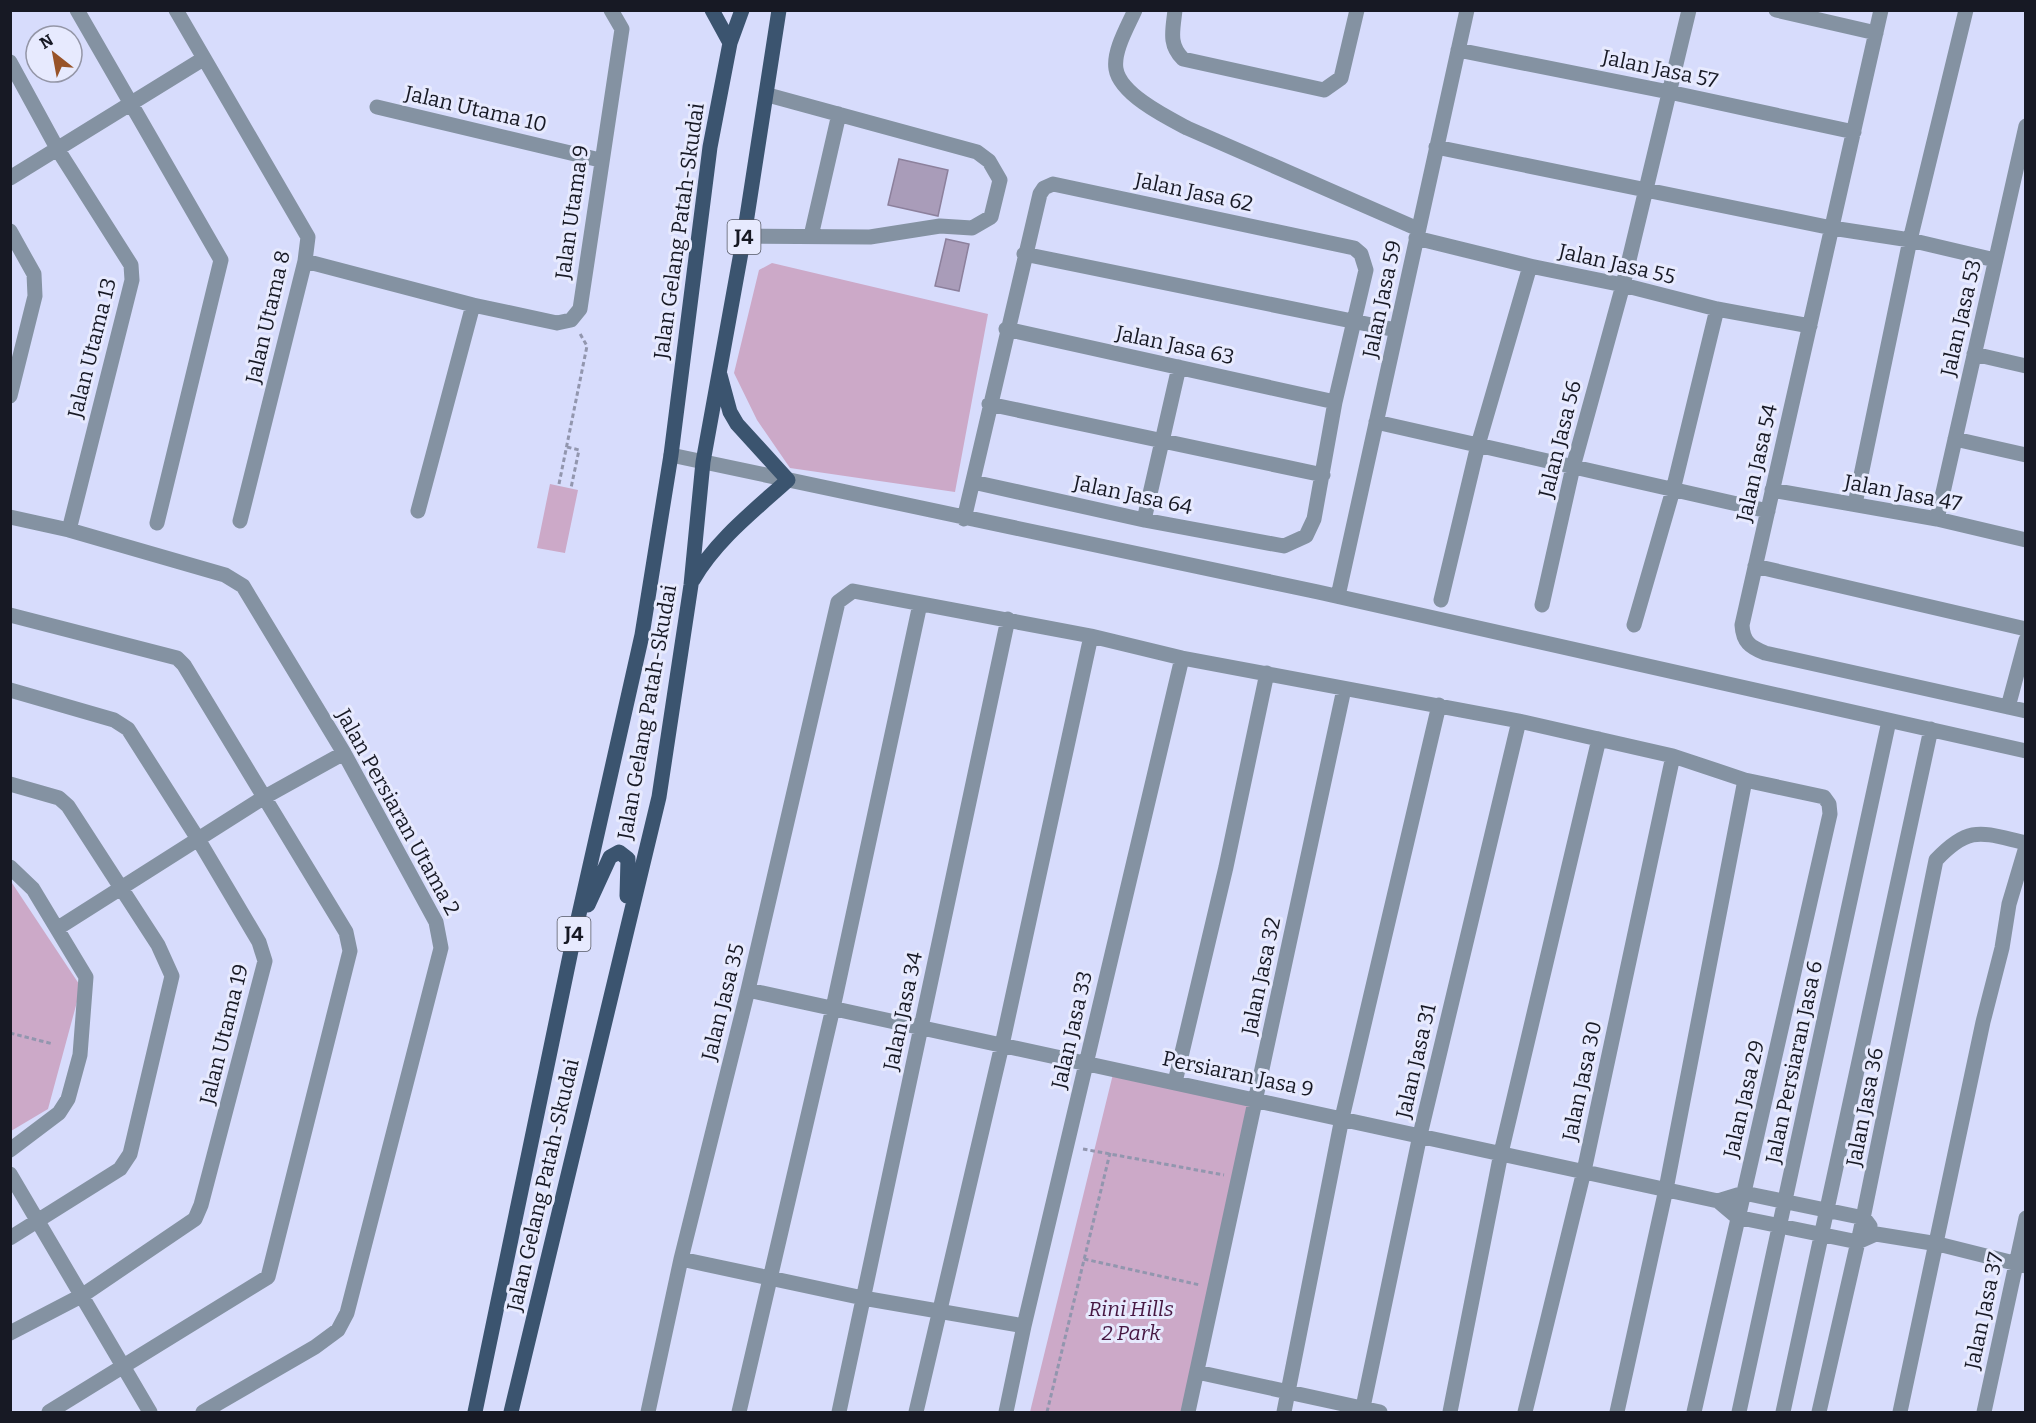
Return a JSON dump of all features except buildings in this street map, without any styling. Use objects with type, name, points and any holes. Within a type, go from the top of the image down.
[{"type":"main road","points":[[712,10],[730,43]]},
{"type":"main road","name":"Jalan Gelang Patah-Skudai","points":[[475,1413],[573,941],[642,635],[671,455],[710,147],[730,43],[742,10]]},
{"type":"main road","name":"Jalan Gelang Patah-Skudai","points":[[511,1413],[659,796],[691,585],[703,462],[768,95],[779,10]]},
{"type":"main road","points":[[691,585],[701,566],[724,540],[788,480],[737,424],[730,412],[719,371]]},
{"type":"main road","points":[[573,941],[605,866],[610,857],[619,852],[628,859],[629,878],[622,947]]},
{"type":"street","points":[[77,10],[221,260],[157,523]]},
{"type":"street","name":"Jalan Utama 8","points":[[176,10],[202,59],[308,237],[305,261],[240,521]]},
{"type":"street","name":"Jalan Utama 9","points":[[571,320],[580,309],[600,160],[622,29],[611,10]]},
{"type":"street","name":"Jalan Jasa 55","points":[[1134,10],[1119,52],[1116,68],[1122,82],[1156,112],[1187,128],[1417,234],[1530,266],[1623,285],[1717,309],[1809,326]]},
{"type":"street","points":[[1175,10],[1173,49],[1183,59],[1324,90],[1341,78],[1357,10]]},
{"type":"street","name":"Jalan Jasa 59","points":[[1338,596],[1467,10]]},
{"type":"street","name":"Jalan Jasa 56","points":[[1542,605],[1574,467],[1623,285],[1689,10]]},
{"type":"street","points":[[1776,10],[1876,33]]},
{"type":"street","name":"Jalan Jasa 54","points":[[1881,10],[1755,566],[1742,625],[1743,634],[1750,647],[1765,653],[2025,711]]},
{"type":"street","points":[[1855,504],[1910,240],[1966,10]]},
{"type":"street","name":"Jalan Jasa 57","points":[[1458,50],[1854,132]]},
{"type":"street","points":[[10,178],[202,59]]},
{"type":"street","name":"Jalan Utama 13","points":[[10,62],[58,150],[131,265],[132,280],[69,530]]},
{"type":"street","points":[[744,236],[870,237],[940,226],[972,228],[991,217],[1000,180],[989,161],[977,152],[768,95]]},
{"type":"street","name":"Jalan Utama 10","points":[[377,107],[600,160]]},
{"type":"street","points":[[811,236],[839,114]]},
{"type":"street","name":"Jalan Jasa 53","points":[[1937,519],[1995,260],[2021,164],[2025,126]]},
{"type":"street","points":[[1436,147],[1832,228],[1910,240],[1995,260]]},
{"type":"street","name":"Jalan Jasa 62","points":[[964,519],[1024,254],[1040,194],[1044,188],[1053,184],[1353,248],[1361,254],[1366,270],[1335,402],[1314,519],[1306,536],[1284,546]]},
{"type":"street","points":[[10,231],[34,274],[35,296],[10,396]]},
{"type":"street","points":[[1024,254],[1396,330]]},
{"type":"street","points":[[305,261],[473,305],[557,323],[571,320]]},
{"type":"street","points":[[1441,600],[1478,445],[1530,266]]},
{"type":"street","points":[[417,511],[473,305]]},
{"type":"street","points":[[1635,625],[1673,490],[1717,309]]},
{"type":"street","name":"Jalan Jasa 63","points":[[1006,329],[1335,402]]},
{"type":"street","points":[[1974,354],[2025,366]]},
{"type":"street","points":[[1144,520],[1179,367]]},
{"type":"street","points":[[989,404],[1323,475]]},
{"type":"street","points":[[1376,422],[1768,511]]},
{"type":"street","points":[[1955,439],[2025,455]]},
{"type":"street","points":[[671,455],[964,519],[1338,596],[1729,682],[2025,751]]},
{"type":"street","name":"Jalan Jasa 64","points":[[973,482],[1144,520],[1284,546]]},
{"type":"street","name":"Jalan Jasa 47","points":[[1772,490],[1937,519],[2025,540]]},
{"type":"street","name":"Jalan Persiaran Utama 2","points":[[10,517],[69,530],[225,575],[243,586],[344,753],[436,922],[441,948],[347,1313],[338,1330],[315,1347],[203,1413]]},
{"type":"street","points":[[1755,566],[2025,629]]},
{"type":"street","name":"Jalan Jasa 35","points":[[648,1413],[681,1259],[748,990],[838,602],[853,591],[920,604]]},
{"type":"street","points":[[739,1413],[833,1008],[920,604],[1091,636],[1182,658],[1519,721],[1673,756],[1745,780],[1666,1190],[1617,1413]]},
{"type":"street","points":[[10,615],[177,658],[184,665],[346,932],[350,951],[268,1277],[49,1413]]},
{"type":"street","name":"Jalan Jasa 34","points":[[838,1413],[1008,619]]},
{"type":"street","points":[[916,1413],[1002,1045],[1091,636]]},
{"type":"street","points":[[2008,707],[2025,640]]},
{"type":"street","name":"Jalan Jasa 33","points":[[1006,1413],[1024,1326],[1182,658]]},
{"type":"street","points":[[1175,1082],[1226,867],[1267,673]]},
{"type":"street","name":"Jalan Jasa 32","points":[[1188,1413],[1344,689]]},
{"type":"street","name":"Jalan Utama 19","points":[[10,690],[114,720],[128,729],[198,839],[259,942],[265,962],[201,1205],[195,1220],[82,1295],[10,1333]]},
{"type":"street","points":[[1284,1413],[1342,1118],[1438,705]]},
{"type":"street","name":"Jalan Jasa 31","points":[[1362,1411],[1420,1136],[1519,721]]},
{"type":"street","name":"Jalan Persiaran Jasa 6","points":[[1739,1413],[1889,721]]},
{"type":"street","points":[[1783,1413],[1931,729]]},
{"type":"street","points":[[1450,1413],[1502,1154],[1599,739]]},
{"type":"street","points":[[58,928],[264,798],[344,753]]},
{"type":"street","name":"Jalan Jasa 30","points":[[1525,1413],[1584,1171],[1673,756]]},
{"type":"street","name":"Jalan Jasa 29","points":[[1694,1413],[1830,814],[1829,804],[1824,796],[1745,780]]},
{"type":"street","points":[[10,784],[59,798],[68,806],[158,945],[172,976],[130,1154],[120,1169],[39,1222],[10,1238]]},
{"type":"street","name":"Jalan Jasa 36","points":[[1819,1413],[1864,1218],[1936,860],[1954,841],[1979,832],[2025,845]]},
{"type":"street","points":[[1900,1413],[1938,1244],[1983,1022],[2002,948],[2009,904],[2025,845]]},
{"type":"street","points":[[10,867],[33,889],[86,977],[80,1055],[68,1099],[59,1113],[10,1150]]},
{"type":"street","name":"Persiaran Jasa 9","points":[[748,990],[1718,1201],[1737,1217],[1858,1242]]},
{"type":"street","points":[[10,1174],[150,1413]]},
{"type":"street","name":"Persiaran Jasa 9","points":[[1718,1201],[1744,1193],[1864,1218]]},
{"type":"street","points":[[1864,1218],[1876,1234]]},
{"type":"street","name":"Jalan Jasa 37","points":[[1984,1413],[2021,1265],[2025,1218]]},
{"type":"street","points":[[1858,1242],[1876,1234],[1938,1244],[2021,1265]]},
{"type":"street","points":[[681,1259],[769,1276],[863,1298],[1024,1326]]},
{"type":"street","points":[[1197,1372],[1362,1411],[1380,1413]]},
{"type":"path","points":[[559,484],[587,346],[571,320]]},
{"type":"path","points":[[567,447],[579,450],[572,488]]},
{"type":"path","points":[[10,1033],[52,1044]]},
{"type":"path","points":[[1066,1146],[1230,1176]]},
{"type":"path","points":[[1047,1413],[1110,1153]]},
{"type":"path","points":[[1084,1259],[1203,1286]]},
{"type":"green space","points":[[772,263],[988,314],[955,492],[790,468],[757,420],[734,373],[759,270]]},
{"type":"green space","points":[[550,484],[578,490],[565,553],[537,548]]},
{"type":"green space","points":[[10,880],[81,987],[48,1109],[11,1131]]},
{"type":"green space","name":"Rini Hills 2 Park","points":[[1113,1074],[1261,1106],[1188,1412],[1030,1412]]}]
